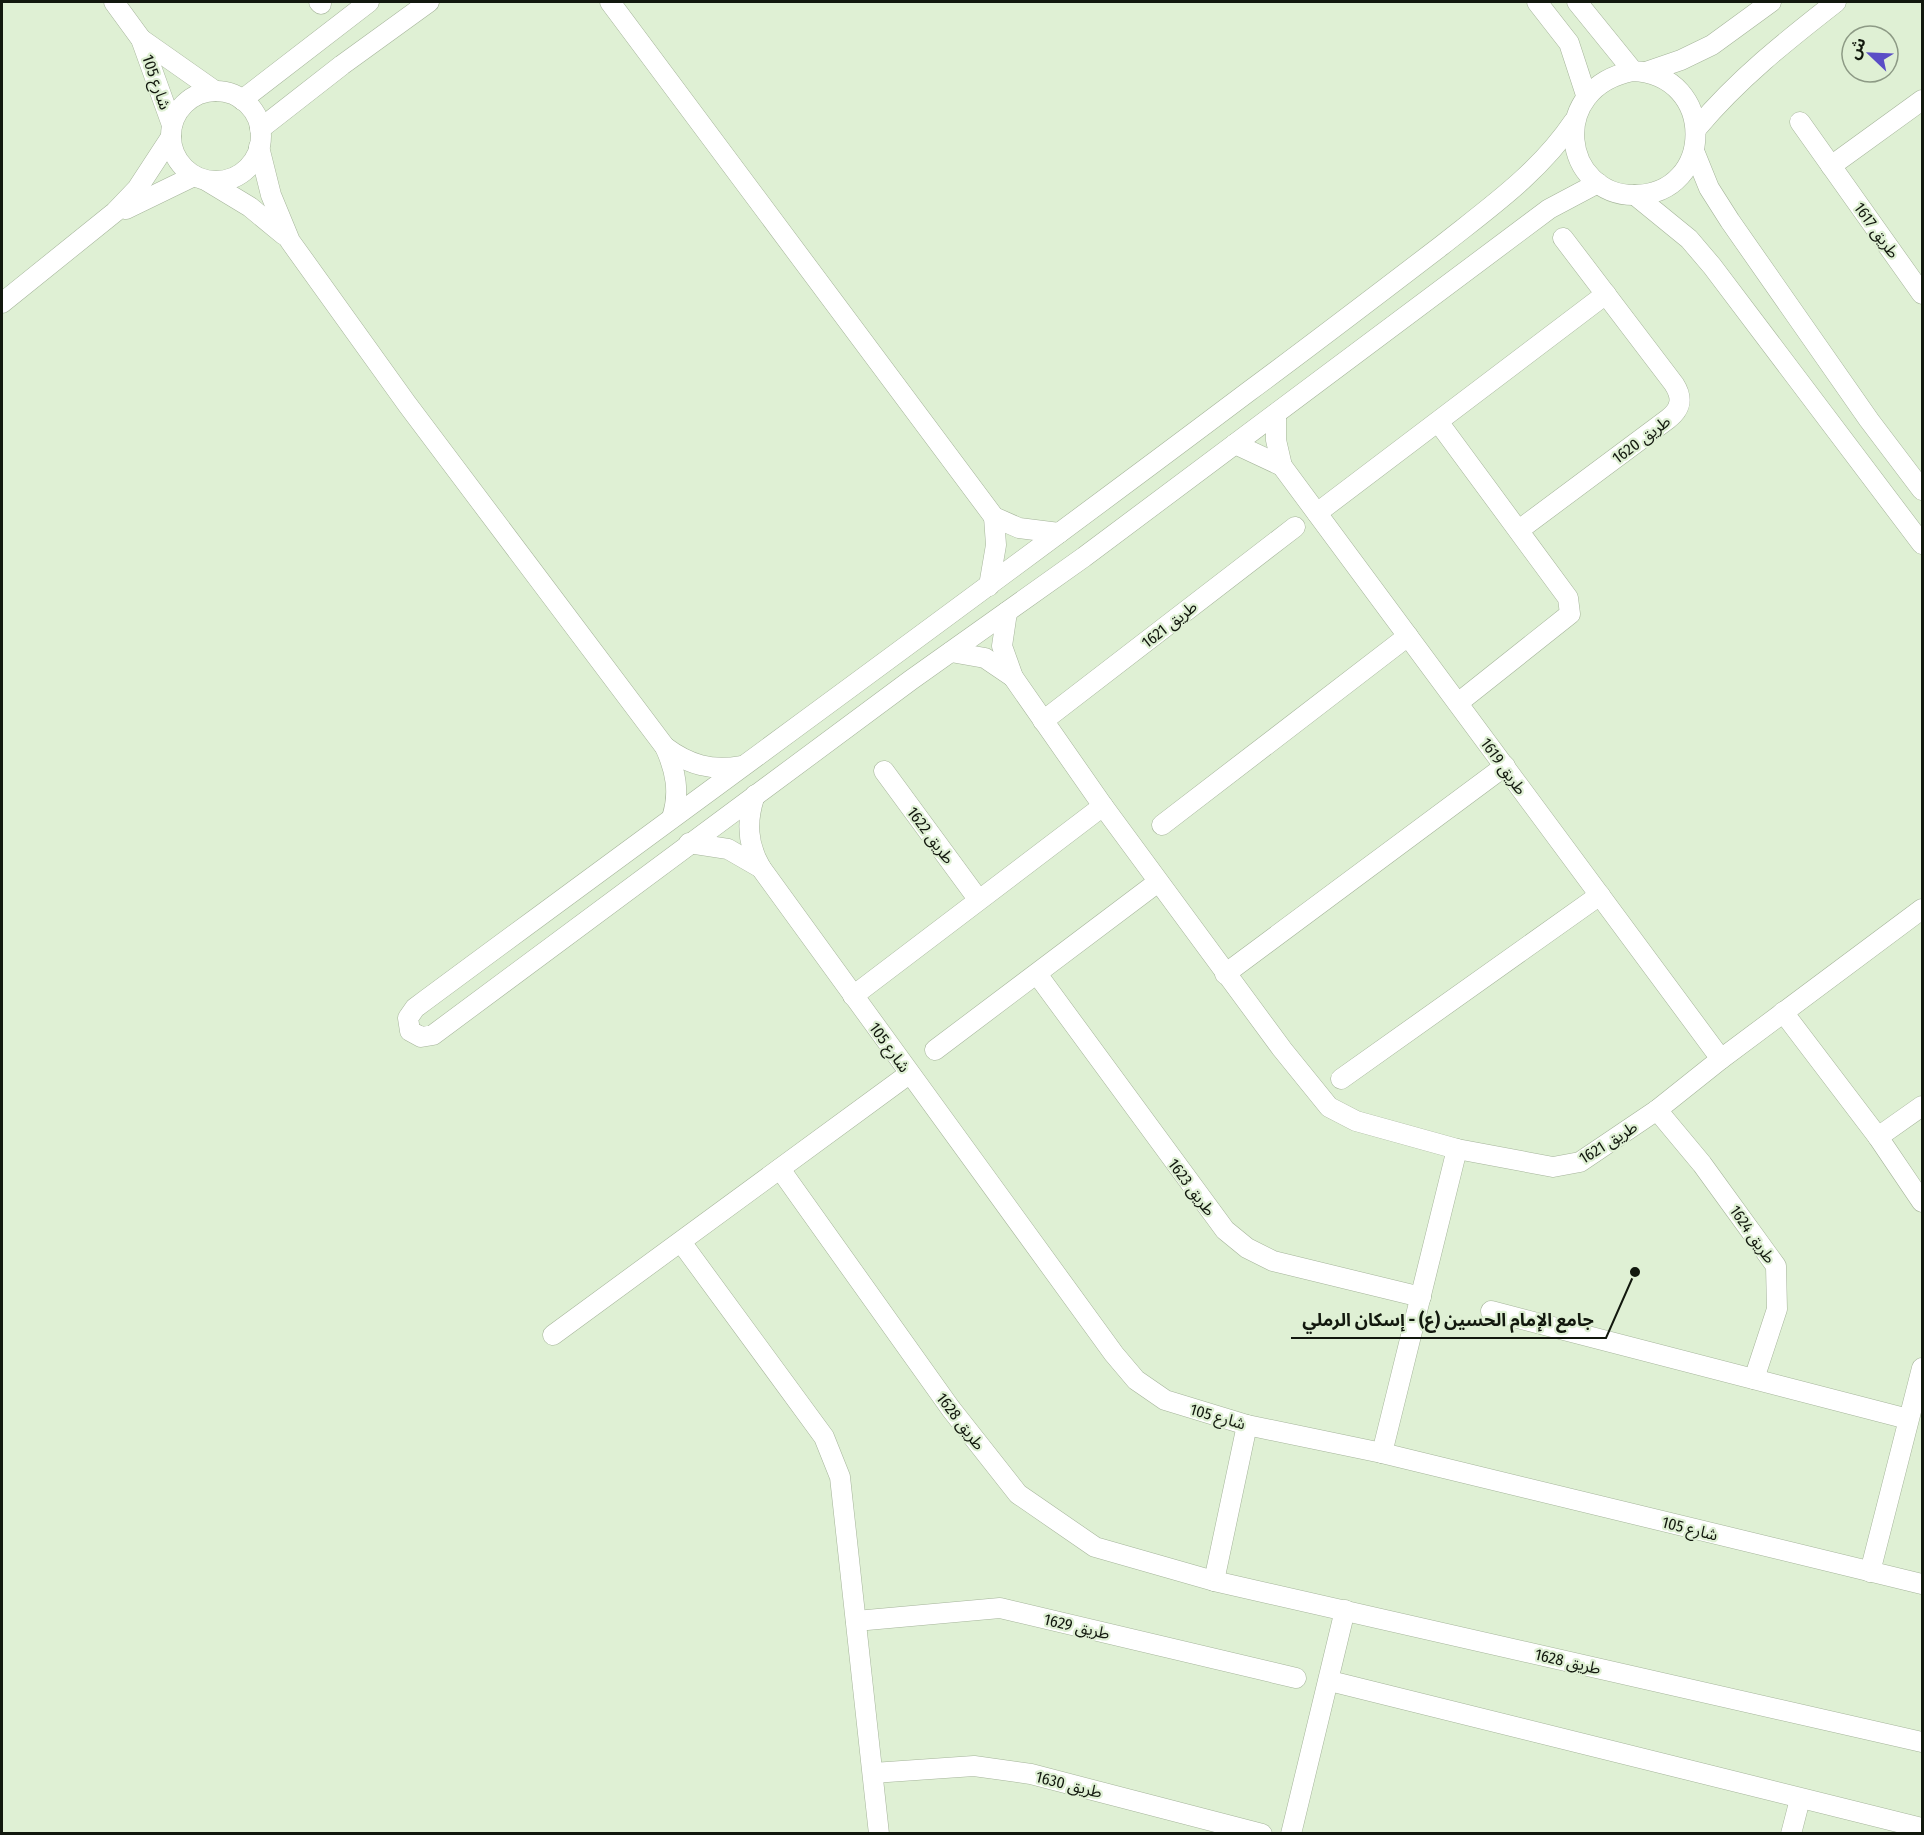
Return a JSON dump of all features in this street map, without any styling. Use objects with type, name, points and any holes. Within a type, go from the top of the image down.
[{"type":"street","name":"شارع 105","points":[[114,2],[141,39],[171,131]]},
{"type":"street","points":[[242,100],[369,2]]},
{"type":"street","points":[[91,232],[141,201],[199,178],[216,181],[238,175],[248,167],[259,138],[342,65],[429,2]]},
{"type":"street","points":[[610,2],[994,517],[996,545],[989,586]]},
{"type":"street","points":[[1537,2],[1569,43],[1586,95]]},
{"type":"street","points":[[1574,121],[1574,144],[1583,166],[1598,183],[1616,192],[1635,195],[1654,192],[1671,183],[1685,169],[1694,152],[1697,128],[1692,108],[1681,91],[1665,79],[1639,71],[1576,2]]},
{"type":"street","points":[[1598,183],[1549,210],[1007,612],[689,843],[433,1035],[421,1037],[410,1031],[408,1018],[415,1008],[989,586],[1385,289],[1518,186],[1558,145],[1574,121],[1586,95],[1599,82],[1615,74],[1639,71],[1712,45],[1771,2]]},
{"type":"street","points":[[1697,128],[1718,103],[1765,57],[1836,2]]},
{"type":"street","name":"شارع 105","points":[[141,39],[215,91]]},
{"type":"street","points":[[2,303],[91,232],[136,189],[171,131],[183,105],[203,93],[215,91],[234,95],[242,100],[254,113],[271,195],[290,241],[407,404],[665,747],[675,775],[677,790],[672,818]]},
{"type":"street","points":[[1831,166],[1923,100]]},
{"type":"street","name":"طريق 1617","points":[[1800,122],[1923,294]]},
{"type":"street","points":[[171,131],[177,159],[199,178],[250,207],[290,241]]},
{"type":"street","points":[[1694,152],[1709,188],[1730,221],[1869,420],[1923,490]]},
{"type":"street","points":[[1635,195],[1681,231],[1712,266],[1923,544]]},
{"type":"street","name":"طريق 1620","points":[[1519,530],[1668,419],[1676,412],[1680,403],[1680,393],[1674,384],[1563,238]]},
{"type":"street","points":[[1317,513],[1439,423],[1606,294]]},
{"type":"street","name":"طريق 1619","points":[[1276,414],[1276,440],[1282,466],[1721,1059]]},
{"type":"street","points":[[1439,423],[1568,598],[1570,614],[1458,703]]},
{"type":"street","name":"طريق 1619","points":[[1235,444],[1282,466]]},
{"type":"street","points":[[994,517],[1026,529],[1059,533]]},
{"type":"street","name":"طريق 1621","points":[[1043,720],[1295,527]]},
{"type":"street","name":"طريق 1621","points":[[1007,612],[1002,646],[1013,677],[1225,974],[1329,1107],[1356,1122],[1457,1149],[1553,1167],[1580,1162],[1657,1110],[1783,1012],[1923,909]]},
{"type":"street","points":[[1162,825],[1408,636]]},
{"type":"street","name":"طريق 1621","points":[[951,652],[985,658],[1013,677]]},
{"type":"street","points":[[665,747],[693,764],[709,768],[742,766]]},
{"type":"street","points":[[1225,974],[1505,766]]},
{"type":"street","name":"طريق 1622","points":[[884,771],[978,899]]},
{"type":"street","name":"شارع 105","points":[[755,795],[749,819],[749,832],[755,857],[761,868],[1114,1354],[1136,1380],[1165,1400],[1247,1425],[1382,1453],[1923,1584]]},
{"type":"street","points":[[853,996],[1103,806]]},
{"type":"street","name":"شارع 105","points":[[689,843],[728,849],[761,868]]},
{"type":"street","points":[[934,1050],[1158,882]]},
{"type":"street","points":[[1341,1079],[1600,895]]},
{"type":"street","name":"طريق 1623","points":[[1037,974],[1225,1230],[1247,1248],[1273,1261],[1421,1297]]},
{"type":"street","points":[[1783,1012],[1878,1137],[1923,1202]]},
{"type":"street","points":[[553,1335],[909,1074]]},
{"type":"street","points":[[1878,1137],[1923,1106]]},
{"type":"street","name":"طريق 1624","points":[[1657,1110],[1702,1164],[1776,1266],[1777,1309],[1754,1379]]},
{"type":"street","points":[[1382,1453],[1457,1149]]},
{"type":"street","name":"طريق 1628","points":[[780,1168],[951,1409],[1018,1494],[1095,1547],[1214,1581],[1923,1742]]},
{"type":"street","points":[[681,1242],[824,1437],[840,1477],[879,1833]]},
{"type":"street","points":[[1491,1311],[1908,1419]]},
{"type":"street","points":[[1870,1572],[1923,1368]]},
{"type":"street","points":[[1214,1581],[1247,1425]]},
{"type":"street","name":"طريق 1629","points":[[855,1621],[1000,1608],[1296,1678]]},
{"type":"street","points":[[1290,1833],[1330,1681],[1345,1610]]},
{"type":"street","points":[[1330,1681],[1923,1828]]},
{"type":"street","name":"طريق 1630","points":[[873,1773],[974,1766],[1031,1774],[1262,1833]]},
{"type":"street","points":[[1791,1833],[1800,1799]]},
{"type":"place","name":"جامع الإمام الحسين (ع) - إسكان الرملي","points":[[1635,1272]]}]
